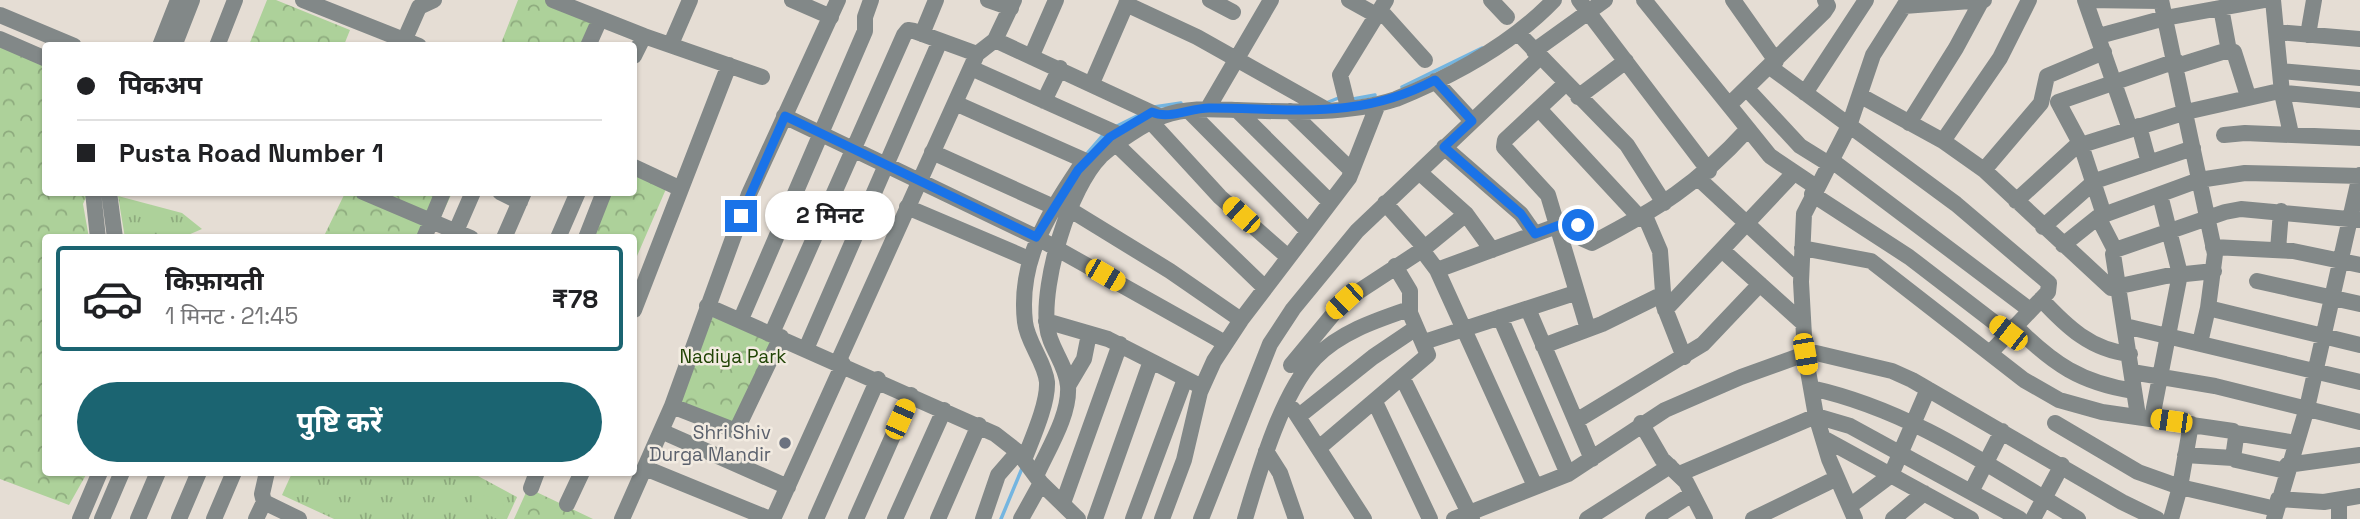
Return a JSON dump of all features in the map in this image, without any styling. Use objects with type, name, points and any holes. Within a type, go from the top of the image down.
[{"type":"street","points":[[151,42],[167,0]]},
{"type":"street","points":[[162,42],[178,0]]},
{"type":"street","points":[[176,42],[192,0]]},
{"type":"street","points":[[219,42],[235,0]]},
{"type":"street","points":[[412,42],[419,7],[434,0]]},
{"type":"street","points":[[554,0],[644,36],[762,76]]},
{"type":"street","points":[[671,44],[690,0]]},
{"type":"street","points":[[792,0],[831,17]]},
{"type":"street","points":[[622,519],[642,462],[661,431],[672,405],[749,194],[838,0]]},
{"type":"street","points":[[741,319],[865,31],[865,18],[871,0]]},
{"type":"street","points":[[922,34],[936,0]]},
{"type":"street","points":[[642,462],[771,519],[788,487],[907,208],[974,61],[995,40],[1012,4],[988,0]]},
{"type":"street","points":[[1032,55],[1056,0]]},
{"type":"street","points":[[1210,0],[1233,12]]},
{"type":"street","points":[[1210,104],[1271,0]]},
{"type":"street","points":[[1349,0],[1381,8],[1425,60]]},
{"type":"street","points":[[1491,0],[1507,18]]},
{"type":"street","points":[[1092,83],[1127,2],[1328,105],[1396,89],[1481,47],[1519,20],[1539,0]]},
{"type":"street","points":[[1068,386],[1063,363],[1051,340],[1046,321],[1049,284],[1058,248],[1059,210],[1083,159],[1113,134],[1155,117],[1210,104],[1237,110],[1378,104],[1435,80],[1496,49],[1554,0]]},
{"type":"street","points":[[1201,519],[1270,344],[1293,309],[1338,253],[1385,203],[1472,121],[1583,6],[1605,0]]},
{"type":"street","points":[[1644,0],[1775,160],[1814,191],[2064,369],[2097,384],[2134,391]]},
{"type":"street","points":[[1733,0],[1773,64],[1805,93],[1956,204],[2049,283],[2050,288],[2036,305],[1990,353]]},
{"type":"street","points":[[1729,105],[1827,8],[1825,0]]},
{"type":"street","points":[[1805,93],[1866,0]]},
{"type":"street","points":[[1909,123],[1983,0]]},
{"type":"street","points":[[1928,389],[1891,475],[1852,512],[1816,416],[1805,354],[1801,274],[1804,214],[1849,126],[1873,55],[1906,3],[1983,0]]},
{"type":"street","points":[[1943,141],[2000,58],[2029,0]]},
{"type":"street","points":[[2149,163],[2114,80],[2085,0],[2161,1],[2213,247],[2214,271],[2200,343]]},
{"type":"street","points":[[1984,170],[2041,103],[2047,76],[2101,44],[2165,18],[2265,0]]},
{"type":"street","points":[[2273,0],[2282,93],[2291,134]]},
{"type":"street","points":[[2308,35],[2314,0]]},
{"type":"street","points":[[310,1],[385,40],[403,42]]},
{"type":"street","points":[[1583,6],[1626,61],[1704,175],[1747,224],[1801,274]]},
{"type":"street","points":[[1328,105],[1340,75],[1381,8]]},
{"type":"street","points":[[2221,8],[2229,51]]},
{"type":"street","points":[[0,15],[64,42]]},
{"type":"street","points":[[590,42],[600,19]]},
{"type":"street","points":[[672,405],[736,430],[854,147],[908,30],[940,41],[1044,101],[1113,134],[1265,288]]},
{"type":"street","points":[[2276,32],[2360,39]]},
{"type":"street","points":[[1518,33],[1627,145],[1664,204]]},
{"type":"street","points":[[637,50],[644,36]]},
{"type":"street","points":[[0,39],[42,57]]},
{"type":"street","points":[[995,40],[1092,83],[1155,117],[1220,197],[1288,257]]},
{"type":"street","points":[[806,349],[940,41]]},
{"type":"street","points":[[2145,417],[2134,391],[2113,254],[2115,250],[2101,216],[2095,181],[2081,145],[2058,102],[2114,80],[2229,51],[2237,56],[2248,96]]},
{"type":"street","points":[[1578,97],[1626,61]]},
{"type":"street","points":[[637,302],[729,65]]},
{"type":"street","points":[[1044,101],[1060,68]]},
{"type":"street","points":[[2280,71],[2360,78]]},
{"type":"street","points":[[1435,80],[1472,121]]},
{"type":"street","points":[[1565,84],[1505,140],[1504,147],[1548,195],[1588,330]]},
{"type":"street","points":[[1746,89],[1800,146],[1830,162],[2090,343],[2112,352],[2130,354]]},
{"type":"street","points":[[2016,201],[2081,145],[2186,112],[2248,96],[2282,93],[2360,100]]},
{"type":"street","points":[[1861,96],[1943,141],[1984,170],[2111,288],[2180,274],[2214,271]]},
{"type":"street","points":[[955,103],[1083,159]]},
{"type":"street","points":[[1155,117],[1160,107],[1210,104],[1285,107],[1352,171]]},
{"type":"street","points":[[1163,519],[1184,460],[1202,387],[1225,343],[1352,171],[1378,104]]},
{"type":"street","points":[[1539,109],[1643,218],[1660,251],[1664,302],[1684,356]]},
{"type":"street","points":[[1237,110],[1331,202]]},
{"type":"street","points":[[1189,111],[1307,230]]},
{"type":"street","points":[[785,116],[1037,236],[1225,343]]},
{"type":"street","points":[[1437,270],[1559,225],[1578,225],[1583,239],[1592,243],[1643,218],[1704,175],[1748,129]]},
{"type":"street","points":[[1021,519],[1047,382],[1025,323],[1029,259],[1037,236],[1090,170],[1113,134]]},
{"type":"street","points":[[2224,135],[2291,134],[2360,138]]},
{"type":"street","points":[[1444,147],[1521,214],[1535,234]]},
{"type":"street","points":[[2043,227],[2095,181],[2193,148]]},
{"type":"street","points":[[932,152],[1059,210],[1171,271],[1241,320]]},
{"type":"street","points":[[637,168],[680,188]]},
{"type":"street","points":[[1419,172],[1466,214],[1492,250]]},
{"type":"street","points":[[2063,245],[2101,216],[2199,180],[2266,172],[2359,183],[2355,219],[2330,297],[2307,408],[2276,509]]},
{"type":"street","points":[[1543,346],[1664,302],[1722,250],[1793,174]]},
{"type":"street","points":[[2145,417],[2180,274],[2160,195]]},
{"type":"street","points":[[93,196],[98,234]]},
{"type":"street","points":[[110,196],[114,234]]},
{"type":"street","points":[[373,196],[431,220],[456,234]]},
{"type":"street","points":[[426,234],[441,196]]},
{"type":"street","points":[[461,234],[472,196]]},
{"type":"street","points":[[560,234],[576,196]]},
{"type":"street","points":[[588,234],[602,196]]},
{"type":"street","points":[[506,234],[522,197]]},
{"type":"street","points":[[1385,203],[1437,270],[1535,486]]},
{"type":"street","points":[[907,208],[1029,259]]},
{"type":"street","points":[[2115,250],[2241,209],[2355,219]]},
{"type":"street","points":[[2278,250],[2281,211]]},
{"type":"street","points":[[1291,365],[1344,301],[1423,249],[1466,214]]},
{"type":"street","points":[[2213,247],[2278,250],[2360,265]]},
{"type":"street","points":[[1802,248],[1871,261],[2042,392],[2059,400],[2102,412],[2191,424],[2296,443]]},
{"type":"street","points":[[1722,250],[1803,323]]},
{"type":"street","points":[[1320,447],[1428,355],[1409,309],[1410,291],[1395,266]]},
{"type":"street","points":[[2258,281],[2360,304]]},
{"type":"street","points":[[1576,421],[1684,356],[1719,329],[1760,284]]},
{"type":"street","points":[[1299,416],[1373,357],[1420,335],[1463,329],[1575,293]]},
{"type":"street","points":[[707,306],[979,425],[1008,442],[1078,519]]},
{"type":"street","points":[[2208,307],[2360,345]]},
{"type":"street","points":[[1244,519],[1266,451],[1301,378],[1326,349],[1373,321],[1409,309]]},
{"type":"street","points":[[1528,309],[1592,459]]},
{"type":"street","points":[[1500,317],[1568,474]]},
{"type":"street","points":[[1046,321],[1120,344],[1202,387]]},
{"type":"street","points":[[2125,326],[2315,371],[2359,376]]},
{"type":"street","points":[[983,519],[998,475],[1031,468],[1060,420],[1068,386],[1084,359],[1089,334]]},
{"type":"street","points":[[1063,503],[1120,344]]},
{"type":"street","points":[[1403,379],[1465,517],[1568,474],[1641,423],[1703,392],[1805,354],[1824,354],[1892,371],[2154,519]]},
{"type":"street","points":[[1095,519],[1151,361]]},
{"type":"street","points":[[2132,372],[2215,386],[2360,422]]},
{"type":"street","points":[[816,519],[878,379]]},
{"type":"street","points":[[1133,519],[1185,379]]},
{"type":"street","points":[[1811,388],[1874,404],[1985,463],[2078,519]]},
{"type":"street","points":[[856,519],[911,395]]},
{"type":"street","points":[[1375,402],[1430,519]]},
{"type":"street","points":[[1289,403],[1320,447],[1364,519]]},
{"type":"street","points":[[895,519],[944,410]]},
{"type":"street","points":[[1587,519],[1674,470],[1816,416],[1850,426],[2020,519]]},
{"type":"street","points":[[1641,423],[1652,444],[1692,494],[1705,519]]},
{"type":"street","points":[[2055,423],[2138,472],[2180,487],[2276,509],[2360,496]]},
{"type":"street","points":[[2171,519],[2180,487],[2191,424]]},
{"type":"street","points":[[938,519],[979,425]]},
{"type":"street","points":[[661,431],[788,487]]},
{"type":"street","points":[[1949,514],[1968,490],[2002,431]]},
{"type":"street","points":[[2233,458],[2235,433]]},
{"type":"street","points":[[1823,438],[1924,493],[1949,514],[1971,519]]},
{"type":"street","points":[[1266,451],[1280,473],[1296,519]]},
{"type":"street","points":[[2186,455],[2233,458],[2287,468],[2360,455]]},
{"type":"street","points":[[2032,519],[2062,466]]},
{"type":"street","points":[[80,519],[98,476]]},
{"type":"street","points":[[96,519],[114,476]]},
{"type":"street","points":[[102,519],[120,476]]},
{"type":"street","points":[[138,519],[156,476]]},
{"type":"street","points":[[179,519],[197,476]]},
{"type":"street","points":[[214,519],[232,476]]},
{"type":"street","points":[[256,519],[264,502],[263,484],[266,476]]},
{"type":"street","points":[[531,488],[536,476]]},
{"type":"street","points":[[567,505],[580,476]]},
{"type":"street","points":[[1753,519],[1838,478]]},
{"type":"street","points":[[1893,519],[1924,493]]},
{"type":"street","points":[[1653,519],[1692,494]]},
{"type":"street","points":[[2339,501],[2339,519]]},
{"type":"street","points":[[264,502],[298,519]]},
{"type":"street","points":[[2309,519],[2310,502]]},
{"type":"green space","points":[[267,0],[276,0],[350,30],[345,42],[250,42]]},
{"type":"green space","points":[[518,0],[553,0],[600,19],[589,42],[502,42]]},
{"type":"green space","points":[[0,41],[42,60],[42,196],[87,196],[83,204],[88,234],[42,234],[42,476],[85,476],[69,505],[0,479]]},
{"type":"green space","points":[[637,175],[666,189],[637,256],[637,234],[583,234],[600,196],[637,196]]},
{"type":"green space","points":[[118,196],[182,213],[202,229],[190,234],[124,234]]},
{"type":"green space","points":[[344,196],[366,196],[426,227],[423,234],[325,234]]},
{"type":"green space","points":[[370,196],[451,196],[438,223]]},
{"type":"green space","name":"Nadiya Park","points":[[716,310],[781,337],[732,430],[675,403]]},
{"type":"green space","points":[[291,476],[478,476],[517,497],[507,519],[334,519],[282,495]]},
{"type":"green space","points":[[528,488],[593,519],[514,519]]},
{"type":"green space","points":[[477,492],[504,504],[497,519],[470,506]]},
{"type":"waterway","points":[[1402,87],[1482,48]]},
{"type":"waterway","points":[[1353,99],[1375,95]]},
{"type":"waterway","points":[[1326,103],[1341,97]]},
{"type":"waterway","points":[[1154,107],[1181,103]]},
{"type":"waterway","points":[[1115,127],[1141,114]]},
{"type":"waterway","points":[[1085,156],[1105,133]]},
{"type":"waterway","points":[[1001,519],[1023,466]]},
{"type":"place","name":"Shri Shiv Durga Mandir","points":[[785,443]]},
{"type":"route","points":[[741,216],[785,116],[1036,237],[1078,170],[1110,137],[1152,112],[1161,117],[1208,108],[1314,111],[1378,104],[1413,92],[1435,80],[1472,121],[1444,147],[1521,214],[1535,234],[1565,223],[1578,225]]}]
